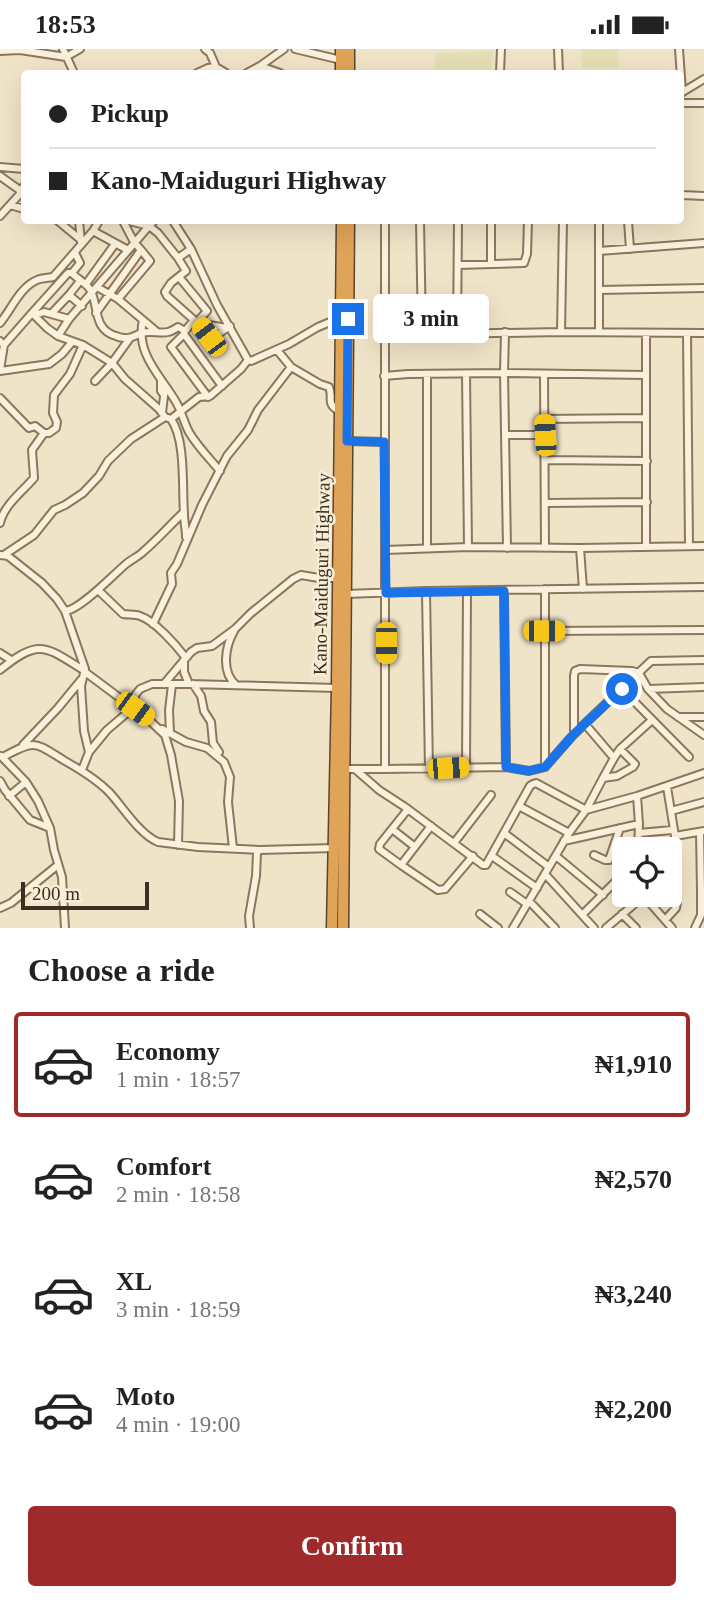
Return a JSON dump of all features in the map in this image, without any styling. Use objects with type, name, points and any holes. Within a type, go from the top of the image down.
[{"type":"highway","points":[[349,49],[349,70]]},
{"type":"highway","name":"Kano-Maiduguri Highway","points":[[342,224],[337,688],[343,928]]},
{"type":"highway","name":"Kano-Maiduguri Highway","points":[[332,928],[350,769],[345,594],[349,224]]},
{"type":"street","points":[[0,51],[20,49],[66,57],[80,49]]},
{"type":"street","points":[[63,49],[72,70]]},
{"type":"street","points":[[205,49],[210,53],[216,67],[221,70]]},
{"type":"street","points":[[253,70],[284,49]]},
{"type":"street","points":[[295,49],[341,54]]},
{"type":"street","points":[[500,70],[501,49]]},
{"type":"street","points":[[558,49],[559,70]]},
{"type":"street","points":[[679,49],[680,70]]},
{"type":"street","points":[[260,66],[272,70]]},
{"type":"street","points":[[204,70],[216,67]]},
{"type":"street","points":[[684,92],[704,79]]},
{"type":"street","points":[[684,103],[704,103]]},
{"type":"street","points":[[0,167],[21,169]]},
{"type":"street","points":[[0,176],[21,187]]},
{"type":"street","points":[[0,215],[21,191]]},
{"type":"street","points":[[684,195],[704,195]]},
{"type":"street","points":[[10,205],[21,208]]},
{"type":"street","points":[[61,224],[81,242]]},
{"type":"street","points":[[79,224],[81,242]]},
{"type":"street","points":[[0,323],[26,287],[39,279],[53,277],[97,224]]},
{"type":"street","points":[[118,299],[150,261],[134,242],[125,224]]},
{"type":"street","points":[[58,336],[69,319],[150,224]]},
{"type":"street","points":[[152,224],[186,270],[171,283],[165,292],[167,296],[196,321],[209,337],[212,338],[228,327]]},
{"type":"street","points":[[175,224],[191,249],[228,327],[248,360]]},
{"type":"street","points":[[385,224],[385,769]]},
{"type":"street","points":[[420,224],[422,334]]},
{"type":"street","points":[[457,333],[458,224]]},
{"type":"street","points":[[491,224],[491,264]]},
{"type":"street","points":[[458,265],[524,263],[528,224]]},
{"type":"street","points":[[561,332],[562,224]]},
{"type":"street","points":[[599,224],[599,332]]},
{"type":"street","points":[[628,224],[630,249]]},
{"type":"street","points":[[93,231],[127,251],[133,260]]},
{"type":"street","points":[[599,251],[704,243]]},
{"type":"street","points":[[52,313],[115,244]]},
{"type":"street","points":[[178,258],[191,249]]},
{"type":"street","points":[[96,313],[141,250]]},
{"type":"street","points":[[72,342],[49,364],[0,371],[2,343],[34,314],[68,274],[72,273],[80,263],[75,253]]},
{"type":"street","points":[[72,273],[95,290],[118,299],[156,331]]},
{"type":"street","points":[[179,277],[207,311]]},
{"type":"street","points":[[599,290],[704,288]]},
{"type":"street","points":[[95,290],[96,313],[105,329],[117,337],[130,338],[141,333],[166,332],[178,327],[185,332],[222,386]]},
{"type":"street","points":[[69,295],[82,306]]},
{"type":"street","points":[[208,397],[171,347],[196,321],[217,305]]},
{"type":"street","points":[[34,314],[52,313],[69,319]]},
{"type":"street","points":[[34,314],[58,336],[83,345],[112,363],[125,379],[166,416],[178,432],[186,542]]},
{"type":"street","points":[[248,360],[277,350],[340,318]]},
{"type":"street","points":[[143,320],[141,333],[149,361],[177,404],[190,434],[219,471]]},
{"type":"street","points":[[196,321],[209,326],[228,327]]},
{"type":"street","points":[[384,335],[505,332],[704,333]]},
{"type":"street","points":[[505,332],[507,548]]},
{"type":"street","points":[[646,333],[646,546]]},
{"type":"street","points":[[687,333],[689,546]]},
{"type":"street","points":[[95,381],[130,338]]},
{"type":"street","points":[[0,398],[29,428],[35,426],[44,433],[49,433],[56,428],[57,422],[53,413],[54,395],[70,374],[83,345]]},
{"type":"street","points":[[277,350],[291,367],[329,387],[332,407],[339,411]]},
{"type":"street","points":[[62,354],[77,360]]},
{"type":"street","points":[[89,752],[84,731],[81,686],[84,674],[65,611],[42,583],[2,555],[34,535],[54,510],[83,493],[99,476],[108,461],[131,439],[166,416],[180,412],[199,397],[208,397],[248,360]]},
{"type":"street","points":[[153,624],[172,584],[171,573],[229,452],[248,431],[258,410],[291,367]]},
{"type":"street","points":[[384,376],[504,373],[645,375]]},
{"type":"street","points":[[426,548],[427,374]]},
{"type":"street","points":[[466,374],[468,547]]},
{"type":"street","points":[[544,374],[545,548]]},
{"type":"street","points":[[161,380],[166,389],[166,416]]},
{"type":"street","points":[[544,419],[645,418]]},
{"type":"street","points":[[0,518],[34,478],[32,450],[44,433]]},
{"type":"street","points":[[505,435],[545,435]]},
{"type":"street","points":[[347,441],[384,442]]},
{"type":"street","points":[[545,460],[647,461]]},
{"type":"street","points":[[545,503],[647,502]]},
{"type":"street","points":[[65,611],[98,590],[184,512]]},
{"type":"street","points":[[385,550],[704,546]]},
{"type":"street","points":[[580,548],[583,589]]},
{"type":"street","points":[[162,685],[197,648],[212,646],[293,579],[301,575],[338,578]]},
{"type":"street","points":[[345,594],[704,587]]},
{"type":"street","points":[[545,589],[545,767]]},
{"type":"street","points":[[98,590],[123,614],[137,615],[153,624],[179,649],[185,659],[184,672],[201,696],[204,711],[211,722],[214,747],[227,761],[233,848]]},
{"type":"street","points":[[426,591],[429,769]]},
{"type":"street","points":[[466,767],[467,591]]},
{"type":"street","points":[[504,591],[506,767]]},
{"type":"street","points":[[235,629],[229,643],[226,671],[237,686]]},
{"type":"street","points":[[544,631],[704,630]]},
{"type":"street","points":[[0,670],[11,660],[34,648],[52,650],[158,728],[165,735],[172,755],[178,801],[178,845]]},
{"type":"street","points":[[0,653],[11,660]]},
{"type":"street","points":[[350,769],[506,767],[529,771],[545,767],[574,734],[651,661],[704,660]]},
{"type":"street","points":[[574,734],[575,671],[592,669],[639,673],[648,689],[667,709],[704,735]]},
{"type":"street","points":[[22,746],[58,708],[84,674]]},
{"type":"street","points":[[82,770],[89,752],[107,730],[127,713],[136,694],[143,687],[152,684],[337,688]]},
{"type":"street","points":[[170,733],[172,685]]},
{"type":"street","points":[[648,689],[704,687]]},
{"type":"street","points":[[622,689],[689,757]]},
{"type":"street","points":[[677,717],[704,717]]},
{"type":"street","points":[[514,928],[564,841],[586,810],[614,758],[620,749],[652,720]]},
{"type":"street","points":[[585,724],[614,758]]},
{"type":"street","points":[[158,728],[186,742],[207,748],[226,765]]},
{"type":"street","points":[[65,928],[62,877],[50,828],[26,782],[1,756],[22,746],[36,743],[44,746],[82,770],[109,792],[151,839],[166,844],[259,850],[339,848]]},
{"type":"street","points":[[603,778],[617,776],[635,764],[620,749]]},
{"type":"street","points":[[350,769],[483,865],[486,865],[492,856],[533,783],[529,771]]},
{"type":"street","points":[[533,783],[586,810],[667,787],[704,773]]},
{"type":"street","points":[[0,781],[5,794],[30,820],[50,828]]},
{"type":"street","points":[[5,794],[26,782]]},
{"type":"street","points":[[667,787],[673,837]]},
{"type":"street","points":[[454,843],[491,795]]},
{"type":"street","points":[[637,796],[639,837]]},
{"type":"street","points":[[671,811],[704,802]]},
{"type":"street","points":[[519,806],[569,833]]},
{"type":"street","points":[[408,809],[380,844],[379,849],[401,865],[442,891],[473,856]]},
{"type":"street","points":[[564,841],[639,824]]},
{"type":"street","points":[[401,865],[431,826]]},
{"type":"street","points":[[594,855],[609,860],[620,828]]},
{"type":"street","points":[[392,829],[415,847]]},
{"type":"street","points":[[639,834],[702,832],[703,890],[701,915],[695,928]]},
{"type":"street","points":[[504,833],[547,870],[594,928]]},
{"type":"street","points":[[250,928],[250,903],[259,850]]},
{"type":"street","points":[[492,856],[537,888]]},
{"type":"street","points":[[556,856],[603,895]]},
{"type":"street","points":[[0,908],[11,903],[58,865]]},
{"type":"street","points":[[583,914],[612,887]]},
{"type":"street","points":[[510,892],[528,903],[555,928]]},
{"type":"street","points":[[606,928],[630,907]]},
{"type":"street","points":[[654,907],[672,928]]},
{"type":"street","points":[[665,920],[676,907]]},
{"type":"street","points":[[480,914],[498,928]]},
{"type":"street","points":[[622,914],[636,928]]},
{"type":"shaded area","points":[[581,49],[618,49],[619,68],[582,68]]},
{"type":"shaded area","points":[[493,51],[491,70],[435,70],[435,53]]},
{"type":"route","points":[[348,319],[347,441],[384,442],[386,593],[504,591],[506,767],[529,771],[545,767],[574,734],[622,689]]}]
